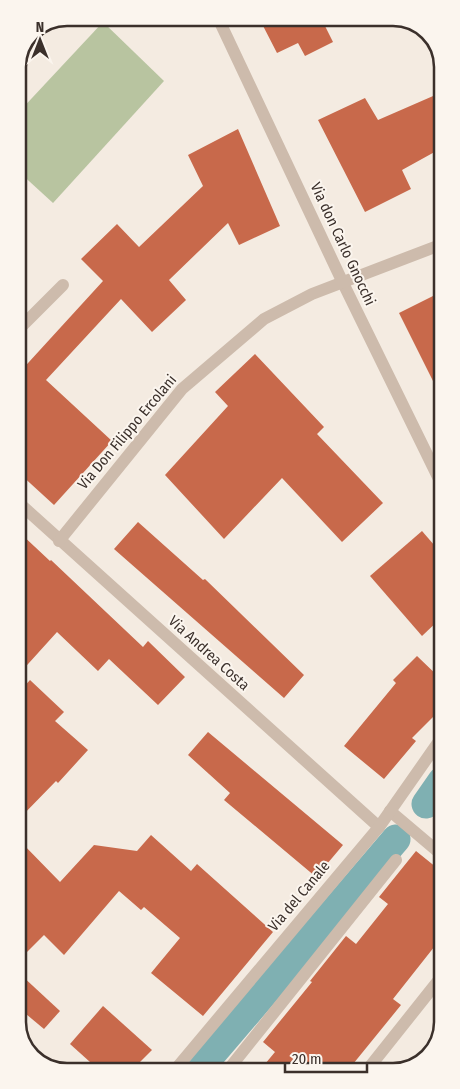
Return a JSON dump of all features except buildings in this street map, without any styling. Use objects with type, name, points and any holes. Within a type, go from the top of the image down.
[{"type":"street","name":"Via don Carlo Gnocchi","points":[[222,26],[343,283],[434,469]]},
{"type":"street","name":"Via Don Filippo Ercolani","points":[[59,541],[182,389],[264,319],[312,294],[434,248]]},
{"type":"street","points":[[26,322],[63,285]]},
{"type":"street","name":"Via Andrea Costa","points":[[26,510],[379,826]]},
{"type":"street","name":"Via del Canale","points":[[181,1063],[379,826],[434,748]]},
{"type":"street","points":[[390,811],[434,848]]},
{"type":"street","points":[[234,1063],[396,860]]},
{"type":"street","points":[[373,1063],[434,986]]},
{"type":"green space","points":[[99,26],[107,26],[164,81],[53,203],[26,178],[26,104]]},
{"type":"waterway","points":[[426,804],[434,792]]},
{"type":"waterway","points":[[204,1063],[396,839]]}]
